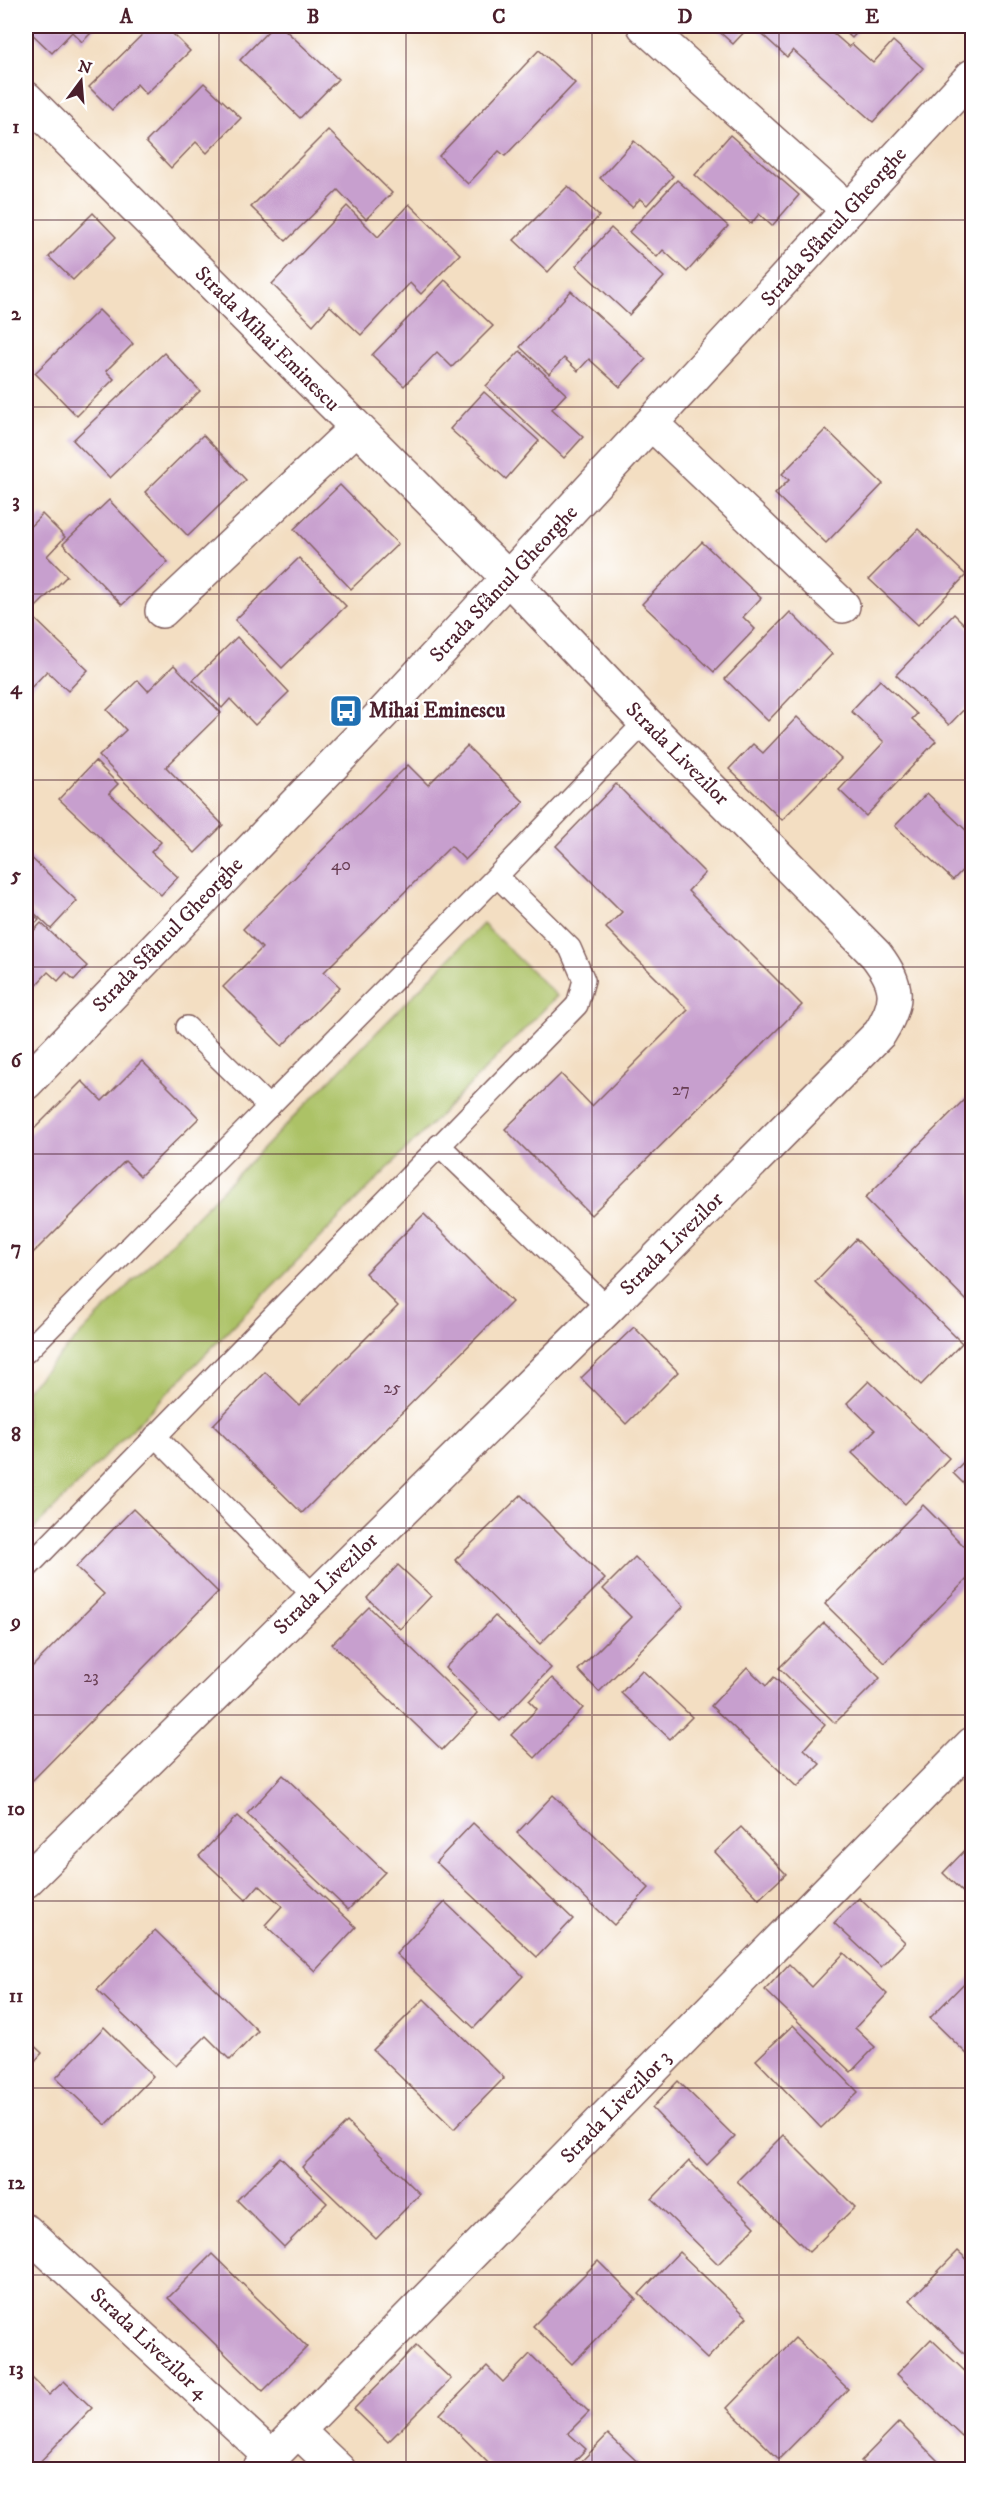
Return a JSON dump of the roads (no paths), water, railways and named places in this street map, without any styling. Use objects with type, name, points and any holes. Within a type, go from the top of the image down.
[{"type":"street","points":[[644,26],[848,210]]},
{"type":"street","name":"Strada Sfântul Gheorghe","points":[[26,1083],[376,721],[972,76]]},
{"type":"street","name":"Strada Mihai Eminescu","points":[[26,98],[509,579]]},
{"type":"street","points":[[652,424],[843,606]]},
{"type":"street","points":[[162,611],[356,428]]},
{"type":"street","name":"Strada Livezilor","points":[[26,1881],[608,1308],[880,1033],[891,1015],[895,995],[891,975],[876,955],[645,722],[509,579]]},
{"type":"street","name":"Strada Livezilor 3","points":[[266,2463],[972,1744]]},
{"type":"street","name":"Strada Livezilor 4","points":[[26,2231],[266,2463]]},
{"type":"street","points":[[298,2432],[339,2469]]},
{"type":"lane","points":[[26,1352],[497,876],[645,722]]},
{"type":"lane","points":[[26,1569],[577,1005],[584,980],[570,948],[497,876]]},
{"type":"lane","points":[[187,1027],[268,1107]]},
{"type":"lane","points":[[439,1144],[608,1308]]},
{"type":"lane","points":[[155,1436],[314,1596]]},
{"type":"place","name":"Mihai Eminescu","points":[[346,711]]}]
